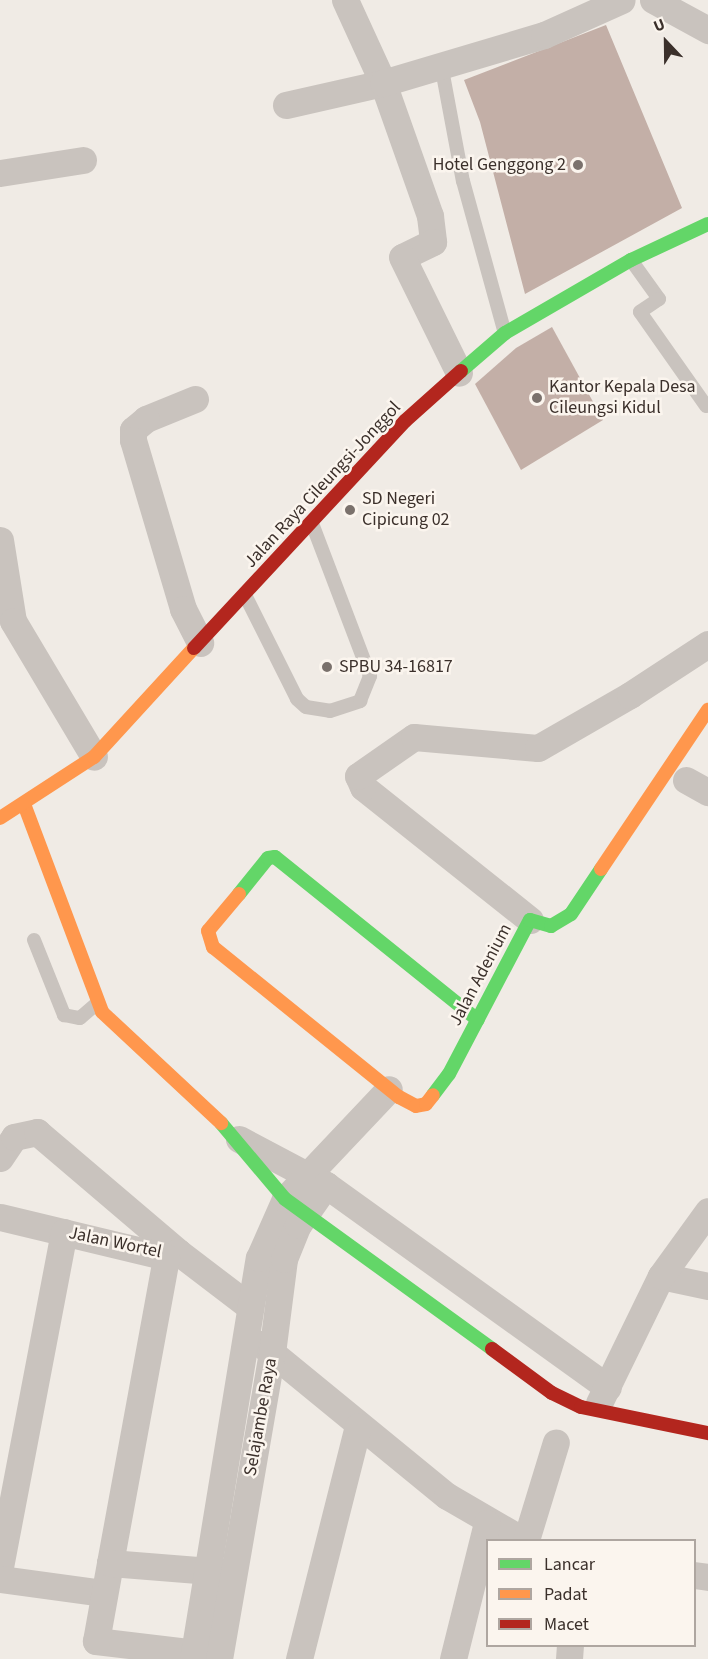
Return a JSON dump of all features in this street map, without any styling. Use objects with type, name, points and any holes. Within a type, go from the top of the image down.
[{"type":"street","points":[[345,0],[383,83],[430,216],[433,242],[402,257],[459,373]]},
{"type":"street","points":[[286,105],[383,83],[544,35],[622,0]]},
{"type":"street","points":[[653,0],[708,30]]},
{"type":"street","points":[[0,173],[83,160]]},
{"type":"street","name":"Jalan Raya Cileungsi-Jonggol","points":[[0,818],[94,757],[405,422],[505,333],[631,260],[708,224]]},
{"type":"street","points":[[195,399],[146,419],[133,430],[133,440],[183,609],[200,643]]},
{"type":"street","points":[[0,540],[13,621],[94,757]]},
{"type":"street","points":[[531,920],[363,787],[358,776],[414,737],[537,748],[630,696],[708,644]]},
{"type":"street","name":"Jalan Adenium","points":[[389,1089],[416,1106],[433,1100],[531,920],[550,926],[571,914],[708,710]]},
{"type":"street","points":[[24,804],[97,1004],[236,1138],[295,1207],[565,1399],[592,1392],[661,1276],[708,1211]]},
{"type":"street","points":[[389,1089],[208,939],[208,931],[268,858],[281,860],[478,1020]]},
{"type":"street","name":"Selajambe Raya","points":[[207,1657],[233,1573],[272,1353],[284,1259],[295,1207],[389,1089]]},
{"type":"street","points":[[0,1158],[14,1137],[37,1132],[172,1254],[104,1593],[95,1650],[207,1657],[205,1570],[248,1335],[249,1306],[259,1258],[295,1207]]},
{"type":"street","points":[[236,1138],[316,1180],[592,1392],[641,1422],[708,1432]]},
{"type":"street","name":"Jalan Wortel","points":[[0,1218],[172,1254],[249,1306]]},
{"type":"street","points":[[0,1567],[64,1232]]},
{"type":"street","points":[[661,1276],[708,1286]]},
{"type":"street","points":[[248,1335],[358,1426],[487,1523],[523,1539]]},
{"type":"street","points":[[299,1659],[358,1426]]},
{"type":"street","points":[[525,1539],[556,1442]]},
{"type":"street","points":[[453,1659],[487,1523]]},
{"type":"street","points":[[110,1563],[233,1573]]},
{"type":"street","points":[[0,1579],[104,1593]]},
{"type":"lane","points":[[441,64],[463,181],[505,333]]},
{"type":"lane","points":[[631,260],[659,299],[640,312],[706,406]]},
{"type":"lane","points":[[245,595],[297,699],[306,707],[330,711],[360,701],[370,676],[311,521]]},
{"type":"lane","points":[[34,940],[64,1015],[80,1018],[97,1004]]},
{"type":"building","name":"Hotel Genggong 2","points":[[606,25],[682,208],[525,294],[480,122],[464,80]]},
{"type":"building","name":"Kantor Kepala Desa Cileungsi Kidul","points":[[552,327],[603,420],[521,470],[475,384],[516,348]]},
{"type":"traffic: fast","points":[[461,371],[505,333],[631,260],[708,224]]},
{"type":"traffic: fast","points":[[239,894],[268,858],[275,857],[478,1020]]},
{"type":"traffic: fast","points":[[433,1095],[449,1074],[530,920],[551,926],[571,914],[601,869]]},
{"type":"traffic: fast","points":[[221,1123],[285,1199],[492,1349]]},
{"type":"traffic: slow","points":[[0,818],[94,757],[194,648]]},
{"type":"traffic: slow","points":[[601,869],[708,710]]},
{"type":"traffic: slow","points":[[24,804],[102,1012],[221,1123]]},
{"type":"traffic: slow","points":[[239,894],[208,931],[213,947],[399,1097],[416,1106],[426,1104],[433,1095]]},
{"type":"traffic: jam","points":[[194,648],[405,421],[461,371]]},
{"type":"traffic: jam","points":[[492,1349],[552,1393],[581,1407],[708,1433]]},
{"type":"place","name":"Hotel Genggong 2","points":[[578,165]]},
{"type":"place","name":"Kantor Kepala Desa Cileungsi Kidul","points":[[537,398]]},
{"type":"place","name":"SD Negeri Cipicung 02","points":[[350,510]]},
{"type":"place","name":"SPBU 34-16817","points":[[327,667]]}]
